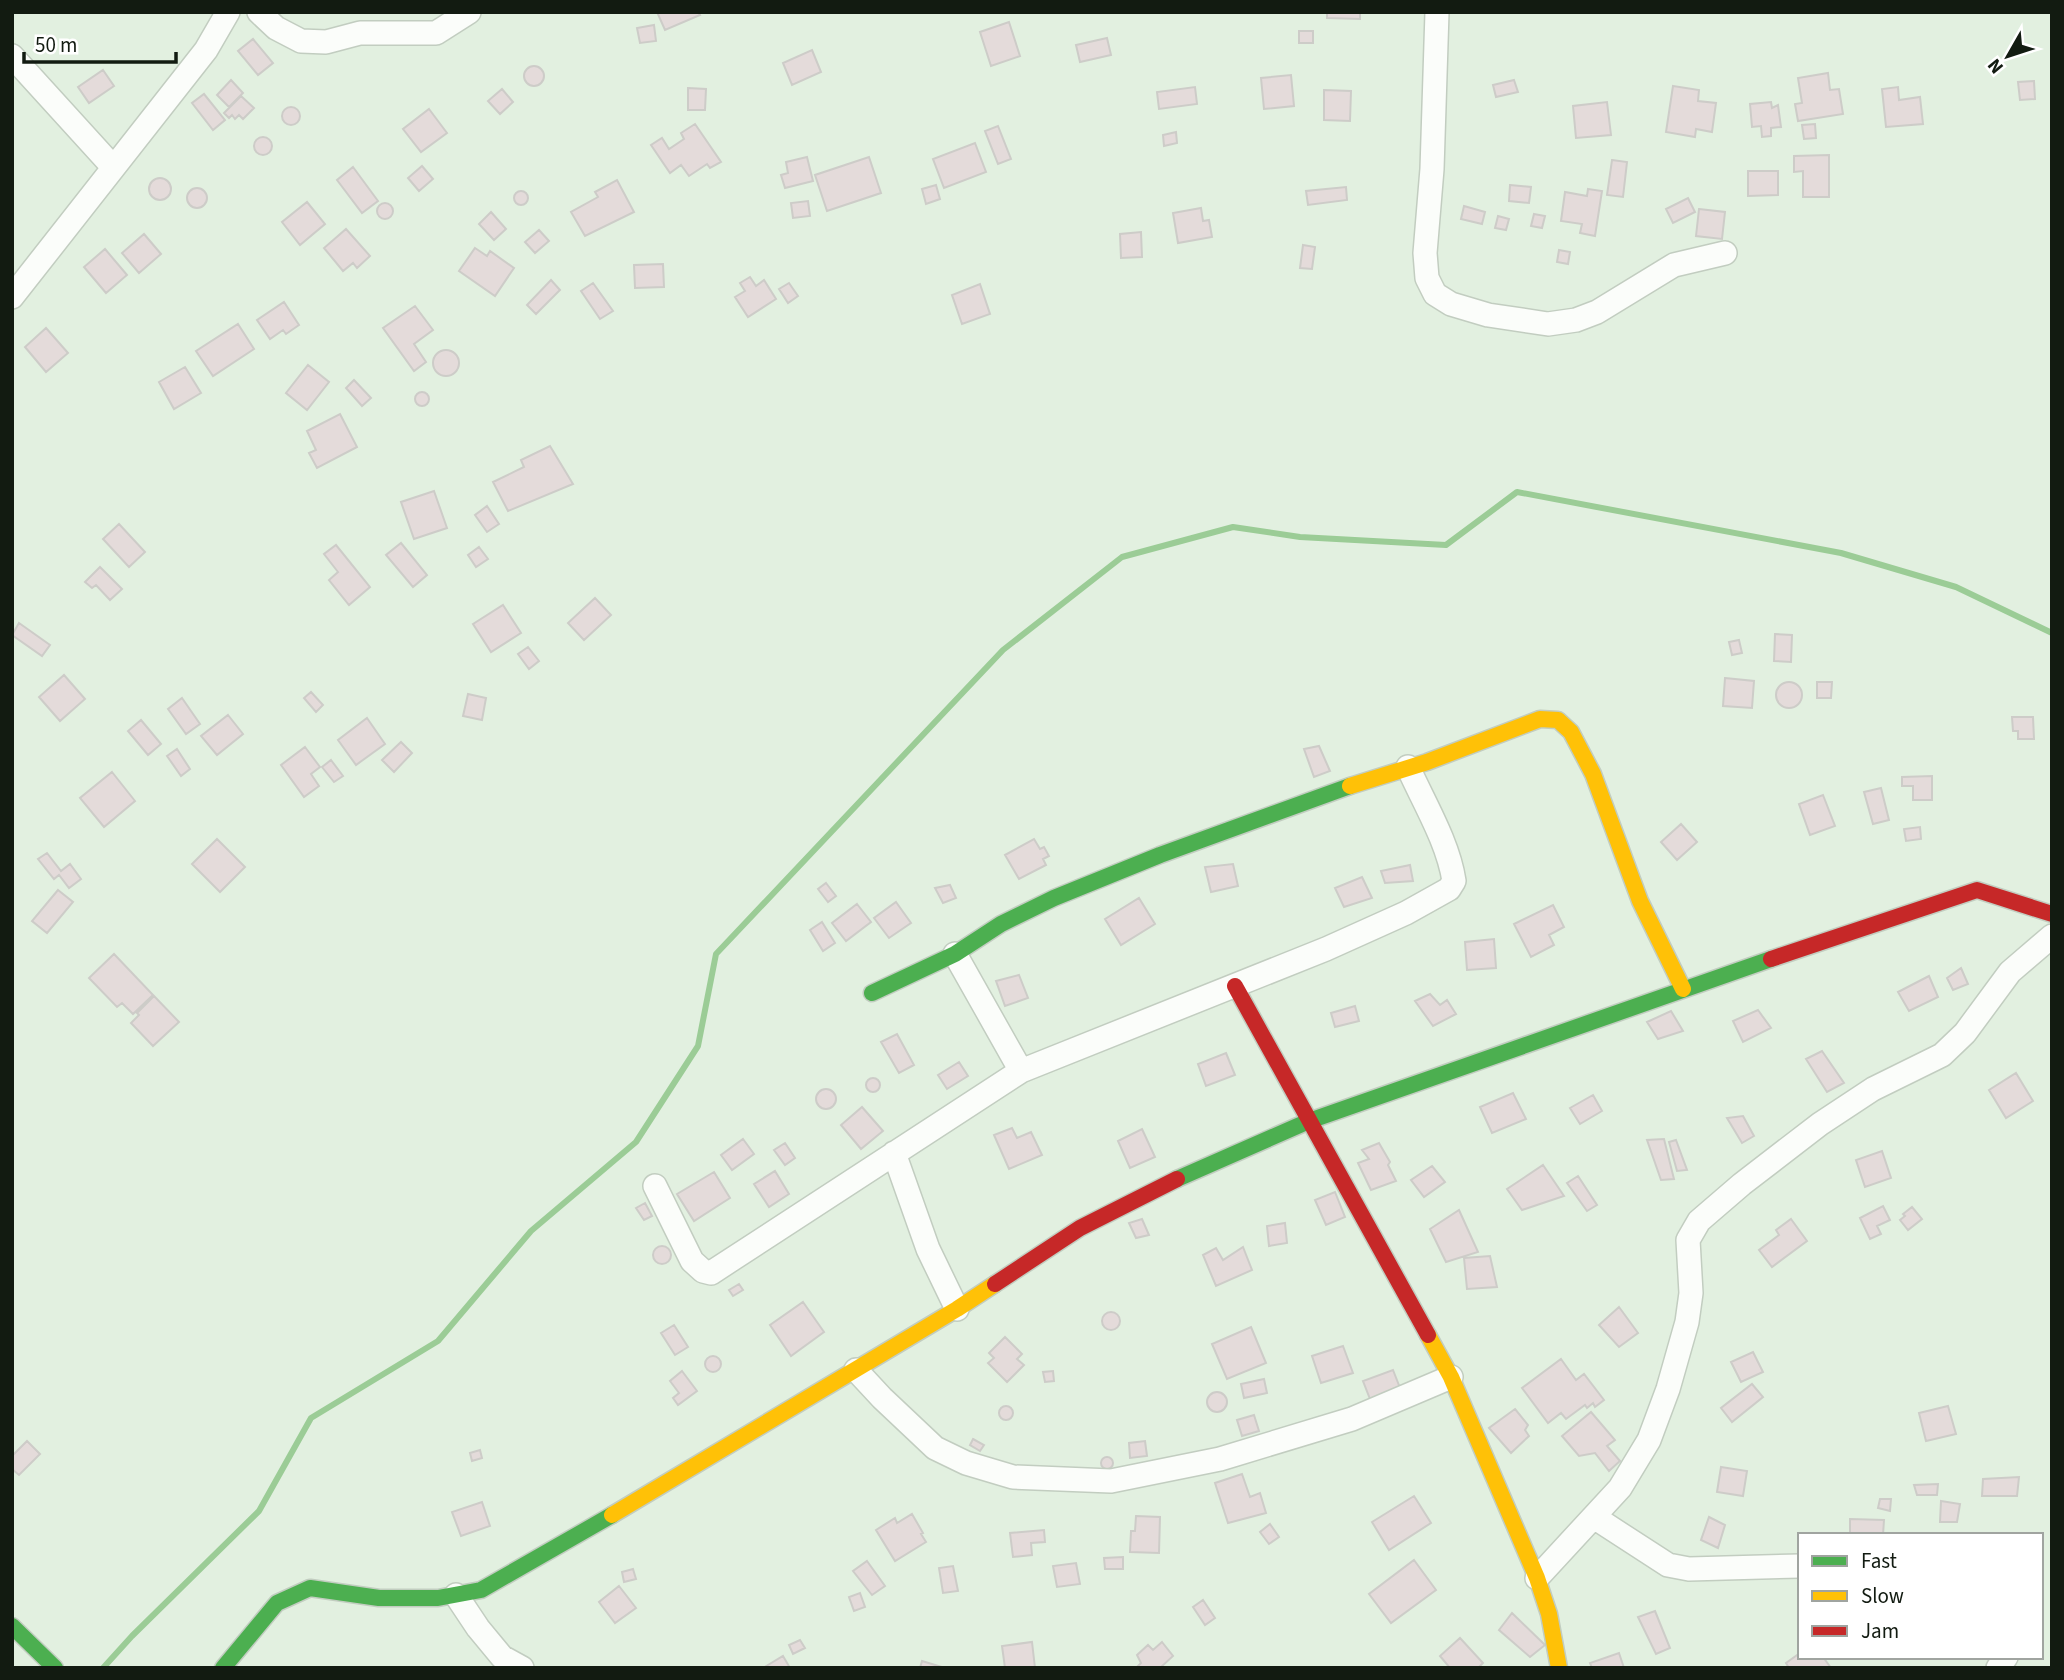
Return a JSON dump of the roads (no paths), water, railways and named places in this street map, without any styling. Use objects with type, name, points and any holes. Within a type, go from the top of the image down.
[{"type":"street","points":[[12,296],[101,187],[113,167],[206,50],[228,12]]},
{"type":"street","points":[[259,12],[276,28],[301,41],[326,42],[360,33],[436,33],[469,12]]},
{"type":"street","points":[[1437,12],[1432,169],[1426,253],[1427,278],[1435,294],[1451,304],[1488,315],[1548,324],[1576,320],[1597,312],[1674,265],[1725,253]]},
{"type":"street","points":[[12,57],[113,167]]},
{"type":"street","points":[[872,993],[955,954],[1001,924],[1054,898],[1137,864],[1377,776],[1427,762],[1540,719],[1558,720],[1572,732],[1592,774],[1640,901],[1683,989]]},
{"type":"street","points":[[655,1185],[692,1261],[711,1273],[1021,1071],[1326,949],[1406,913],[1449,889],[1454,881],[1442,841],[1408,767]]},
{"type":"street","points":[[223,1668],[277,1603],[310,1588],[379,1598],[438,1598],[481,1590],[664,1485],[957,1309],[1080,1228],[1161,1186],[1308,1121],[1683,989],[1977,890],[2052,914]]},
{"type":"street","points":[[1537,1578],[1620,1488],[1649,1440],[1668,1389],[1687,1322],[1691,1293],[1688,1240],[1699,1221],[1820,1124],[1872,1089],[1941,1055],[1965,1033],[2010,972],[2052,936]]},
{"type":"street","points":[[955,954],[1021,1071]]},
{"type":"street","points":[[1235,986],[1451,1377],[1537,1578],[1549,1615],[1559,1668]]},
{"type":"street","points":[[894,1153],[928,1249],[957,1309]]},
{"type":"street","points":[[856,1370],[935,1448],[966,1462],[1013,1477],[1111,1481],[1233,1455],[1352,1419],[1451,1377]]},
{"type":"street","points":[[1594,1517],[1668,1565],[1689,1569],[1798,1566]]},
{"type":"street","points":[[456,1595],[502,1657],[522,1668]]},
{"type":"street","points":[[12,1626],[55,1668]]},
{"type":"waterway","points":[[103,1668],[259,1511],[311,1418],[438,1341],[531,1231],[636,1142],[698,1046],[716,954],[1003,650],[1122,557],[1233,527],[1300,537],[1446,545],[1517,492],[1841,553],[1956,587],[2052,633]]}]
